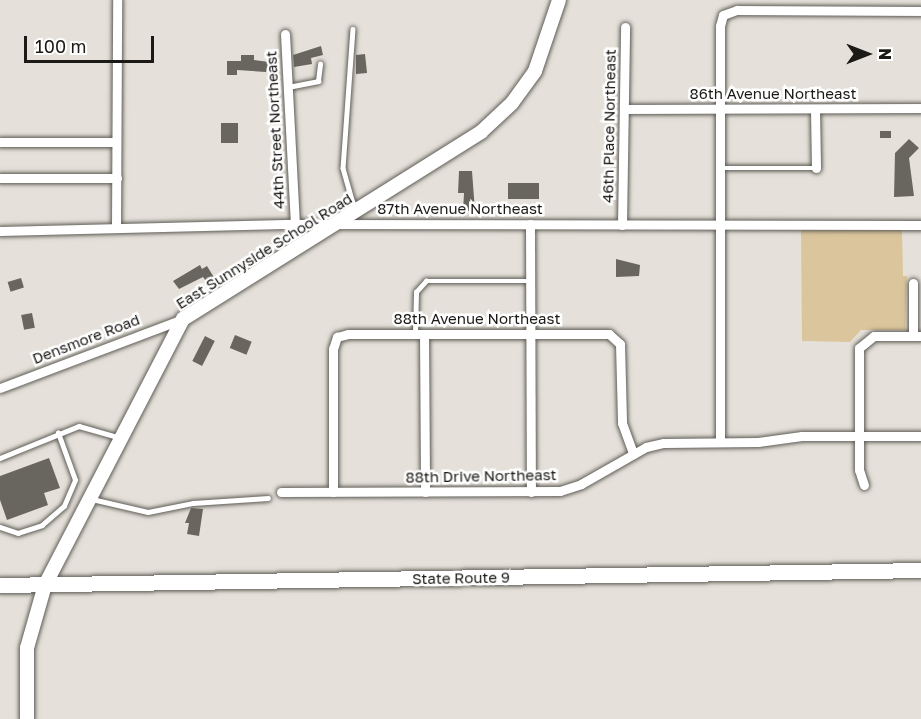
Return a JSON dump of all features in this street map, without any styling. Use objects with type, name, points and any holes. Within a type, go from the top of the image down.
[{"type":"main road","name":"State Route 9","points":[[0,585],[921,570]]},
{"type":"street","points":[[116,228],[117,0]]},
{"type":"street","name":"East Sunnyside School Road","points":[[27,719],[27,648],[45,585],[183,318],[357,213],[466,143],[500,116],[535,71],[559,0]]},
{"type":"street","points":[[882,0],[882,10]]},
{"type":"street","points":[[720,442],[720,26],[723,15],[736,10],[921,11]]},
{"type":"street","name":"46th Place Northeast","points":[[622,225],[626,109],[625,27]]},
{"type":"street","name":"44th Street Northeast","points":[[285,34],[295,224]]},
{"type":"street","name":"86th Avenue Northeast","points":[[626,109],[921,108]]},
{"type":"street","points":[[815,110],[816,168]]},
{"type":"street","points":[[0,142],[116,142]]},
{"type":"street","points":[[0,178],[117,178]]},
{"type":"street","name":"87th Avenue Northeast","points":[[0,231],[295,224],[921,225]]},
{"type":"street","points":[[530,224],[531,492]]},
{"type":"street","points":[[864,485],[859,470],[858,355],[862,343],[874,336],[917,336],[917,283]]},
{"type":"street","name":"Densmore Road","points":[[0,388],[183,318]]},
{"type":"street","name":"88th Avenue Northeast","points":[[333,492],[333,349],[337,337],[348,334],[609,334],[616,338],[621,355],[622,423],[633,454]]},
{"type":"street","points":[[420,334],[425,492]]},
{"type":"street","name":"88th Drive Northeast","points":[[281,492],[531,492],[571,488],[633,454],[664,443],[858,435],[921,435]]},
{"type":"lane","points":[[354,29],[343,168],[345,186],[357,213]]},
{"type":"lane","points":[[288,87],[318,81],[320,64]]},
{"type":"lane","points":[[720,168],[816,168]]},
{"type":"lane","points":[[420,334],[416,292],[426,280],[530,281]]},
{"type":"lane","points":[[0,458],[79,426],[92,426],[121,438]]},
{"type":"lane","points":[[0,527],[18,533],[42,525],[64,506],[75,480],[58,433]]},
{"type":"lane","points":[[90,498],[148,512],[193,503],[268,498]]},
{"type":"shaded area","points":[[801,230],[902,230],[903,276],[907,276],[905,330],[861,330],[850,342],[802,341]]},
{"type":"building","points":[[321,46],[323,55],[311,58],[312,64],[294,67],[293,55]]},
{"type":"building","points":[[365,54],[367,73],[356,74],[356,55]]},
{"type":"building","points":[[241,55],[254,55],[254,60],[269,62],[266,72],[237,70],[237,75],[227,75],[227,61],[241,61]]},
{"type":"building","points":[[221,123],[238,123],[238,143],[221,143]]},
{"type":"building","points":[[880,131],[891,131],[891,138],[880,138]]},
{"type":"building","points":[[909,139],[919,148],[909,158],[914,196],[894,197],[895,153]]},
{"type":"building","points":[[459,171],[472,171],[475,211],[463,211],[464,193],[458,193]]},
{"type":"building","points":[[508,183],[539,183],[539,199],[508,199]]},
{"type":"building","points":[[616,259],[640,265],[639,276],[616,277]]},
{"type":"building","points":[[200,265],[202,269],[207,266],[215,279],[208,284],[203,277],[179,289],[173,281]]},
{"type":"building","points":[[21,278],[24,288],[11,292],[8,282]]},
{"type":"building","points":[[32,313],[35,328],[24,330],[21,315]]},
{"type":"building","points":[[235,335],[252,342],[246,355],[230,348]]},
{"type":"building","points":[[205,336],[215,341],[202,366],[192,361]]},
{"type":"building","points":[[49,458],[60,488],[44,493],[48,505],[7,520],[0,500],[0,476]]},
{"type":"building","points":[[191,508],[203,509],[199,536],[187,534],[189,523],[185,523]]}]
